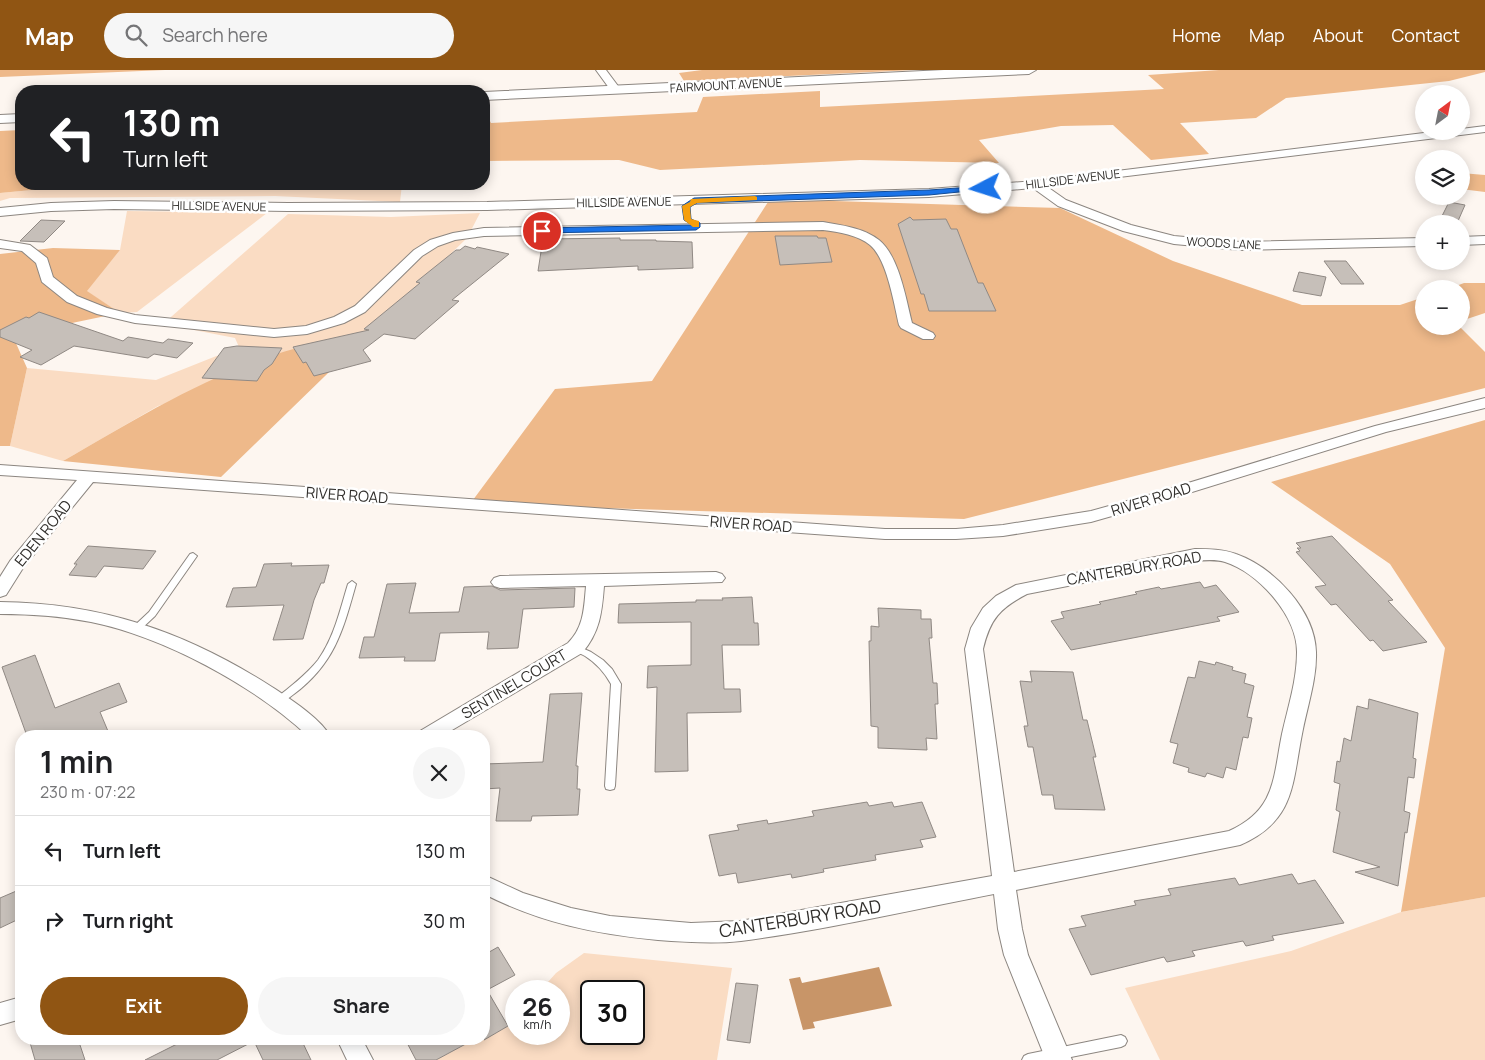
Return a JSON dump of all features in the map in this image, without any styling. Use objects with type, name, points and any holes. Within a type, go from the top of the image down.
[{"type":"main road","name":"FAIRMOUNT AVENUE","points":[[490,96],[1029,70]]},
{"type":"main road","points":[[0,119],[15,118]]},
{"type":"street","points":[[600,70],[616,90]]},
{"type":"street","name":"HILLSIDE AVENUE","points":[[0,212],[51,207],[114,205],[317,207],[694,202],[929,193],[1036,184],[1485,129]]},
{"type":"street","name":"WOODS LANE","points":[[1036,184],[1052,198],[1106,221],[1150,235],[1180,241],[1240,246],[1415,242]]},
{"type":"street","points":[[694,202],[686,206],[688,220],[696,225]]},
{"type":"street","points":[[0,244],[26,248],[42,261],[47,279],[72,299],[102,312],[136,319],[274,333],[308,330],[339,320],[360,309],[418,253],[434,243],[453,237],[484,232],[696,225],[822,226],[867,238],[879,247],[886,262],[906,325],[928,336]]},
{"type":"street","points":[[1470,241],[1485,240]]},
{"type":"street","name":"RIVER ROAD","points":[[0,470],[885,534],[990,533],[1052,524],[1107,513],[1384,427],[1485,403]]},
{"type":"street","name":"EDEN ROAD","points":[[0,591],[16,565],[88,477]]},
{"type":"street","name":"CANTERBURY ROAD","points":[[490,887],[516,900],[571,918],[610,926],[691,932],[740,931],[796,922],[1003,883],[1232,839],[1259,826],[1269,814],[1282,787],[1304,676],[1306,640],[1301,627],[1290,608],[1266,579],[1247,564],[1216,554],[1195,556],[1035,585],[1022,589],[996,603],[981,621],[974,649],[1003,883]]},
{"type":"street","points":[[500,582],[716,578]]},
{"type":"street","name":"SENTINEL COURT","points":[[437,730],[575,648],[584,640],[591,628],[595,580]]},
{"type":"street","points":[[0,608],[74,612],[136,629],[175,645],[236,675],[278,701],[313,730]]},
{"type":"street","points":[[1003,883],[1016,955],[1057,1057]]},
{"type":"street","points":[[0,1014],[15,1010]]},
{"type":"street","points":[[352,1045],[360,1060]]},
{"type":"lane","points":[[136,629],[152,614],[194,556]]},
{"type":"lane","points":[[278,701],[299,686],[326,659],[336,641],[352,584]]},
{"type":"lane","name":"SENTINEL COURT","points":[[575,648],[588,653],[599,661],[609,671],[616,684],[610,786]]},
{"type":"lane","points":[[1028,1060],[1057,1057],[1122,1041]]},
{"type":"shaded area","points":[[0,70],[165,70],[0,77]]},
{"type":"shaded area","points":[[702,70],[914,70],[684,81],[679,73]]},
{"type":"shaded area","points":[[1219,70],[1485,70],[1485,72],[1449,81],[1286,98],[1256,118],[1180,123],[1209,154],[1151,160],[1113,125],[1061,126],[979,140],[999,163],[860,160],[660,170],[619,160],[490,161],[490,121],[491,123],[697,112],[703,97],[820,91],[820,107],[1164,89],[1148,75]]},
{"type":"shaded area","points":[[15,130],[15,190],[32,190],[0,193],[0,131]]},
{"type":"shaded area","points":[[1470,174],[1485,175],[1485,192],[1470,190]]},
{"type":"shaded area","points":[[32,190],[401,190],[400,202],[275,196],[10,198],[0,201],[0,193]]},
{"type":"shaded area","points":[[770,199],[1060,208],[1173,261],[1302,305],[1400,305],[1415,300],[1415,335],[1468,335],[1485,352],[1485,388],[964,519],[470,504],[555,389],[652,381]]},
{"type":"shaded area","points":[[127,211],[267,213],[137,312],[120,313],[86,291],[120,250]]},
{"type":"shaded area","points":[[480,213],[467,238],[360,342],[158,406],[63,461],[10,446],[27,368],[156,380],[239,347],[235,338],[163,324],[288,214],[391,217]]},
{"type":"shaded area","points":[[53,248],[120,250],[87,291],[120,313],[72,323],[33,324],[15,341],[27,368],[10,446],[0,446],[0,254]]},
{"type":"shaded area","points":[[1470,283],[1485,283],[1485,313],[1470,318]]},
{"type":"shaded area","points":[[360,342],[221,477],[63,461],[153,409],[249,364],[314,344]]},
{"type":"shaded area","points":[[1485,420],[1485,897],[1401,912],[1445,648],[1390,564],[1271,482]]},
{"type":"shaded area","points":[[1485,897],[1485,1060],[1160,1060],[1125,988],[1291,951],[1401,912]]},
{"type":"shaded area","points":[[584,953],[732,968],[717,1060],[436,1060],[464,1045],[490,1045],[490,1036],[505,1028],[505,1045],[570,1045],[570,980],[550,980],[556,973]]},
{"type":"shaded area","points":[[879,967],[892,1006],[813,1022],[815,1028],[803,1030],[789,979],[800,977],[802,983]]},
{"type":"building","points":[[1448,205],[1465,205],[1461,215],[1442,215]]},
{"type":"building","points":[[910,217],[913,220],[946,219],[951,229],[957,229],[978,283],[983,283],[996,311],[929,311],[924,294],[921,294],[898,224]]},
{"type":"building","points":[[41,220],[65,221],[44,242],[20,241]]},
{"type":"building","points":[[775,236],[817,236],[818,238],[826,238],[832,262],[780,265]]},
{"type":"building","points":[[620,238],[620,240],[692,242],[693,268],[638,270],[638,266],[538,271],[543,239]]},
{"type":"building","points":[[465,246],[509,254],[452,300],[459,301],[415,339],[384,334],[363,350],[371,361],[314,376],[306,362],[303,363],[293,347],[369,330],[364,329],[420,283],[416,282],[456,250],[460,250]]},
{"type":"building","points":[[1324,261],[1346,261],[1364,284],[1341,284]]},
{"type":"building","points":[[1299,272],[1326,277],[1321,296],[1293,291]]},
{"type":"building","points":[[39,312],[123,341],[128,337],[163,343],[168,339],[193,343],[177,358],[154,354],[148,358],[74,346],[41,365],[20,357],[32,350],[0,337],[0,330]]},
{"type":"building","points":[[237,346],[282,348],[272,364],[264,370],[257,381],[202,378],[224,348]]},
{"type":"building","points":[[1332,536],[1393,600],[1388,601],[1427,642],[1383,651],[1373,640],[1370,641],[1336,604],[1331,605],[1315,587],[1326,585],[1296,552],[1300,551],[1297,548],[1301,548],[1296,543]]},
{"type":"building","points":[[88,546],[156,551],[143,569],[104,566],[96,577],[69,575],[77,564],[74,564]]},
{"type":"building","points":[[292,563],[291,566],[329,565],[324,583],[321,583],[314,600],[303,639],[273,640],[284,605],[226,607],[233,588],[256,587],[264,564]]},
{"type":"building","points":[[1200,582],[1204,588],[1216,585],[1239,612],[1217,617],[1220,621],[1071,650],[1051,621],[1064,618],[1061,612],[1137,594],[1135,592]]},
{"type":"building","points":[[416,583],[409,613],[459,612],[464,587],[492,586],[500,590],[575,588],[574,607],[523,609],[518,648],[487,649],[489,632],[440,633],[435,661],[404,661],[405,657],[359,658],[364,637],[374,637],[387,584]]},
{"type":"building","points":[[752,597],[754,623],[758,623],[759,645],[722,645],[724,689],[740,689],[741,712],[687,713],[688,771],[655,772],[657,687],[647,688],[648,666],[691,665],[691,622],[618,623],[619,604],[696,602],[696,600]]},
{"type":"building","points":[[878,608],[921,610],[921,619],[931,619],[932,638],[929,638],[933,683],[937,683],[938,704],[935,704],[937,739],[926,738],[927,750],[878,748],[878,727],[871,726],[869,641],[871,641],[871,626],[879,627]]},
{"type":"building","points":[[35,655],[55,708],[119,683],[127,702],[100,712],[108,730],[25,730],[2,667]]},
{"type":"building","points":[[1199,661],[1215,665],[1216,662],[1233,667],[1232,670],[1246,674],[1244,683],[1254,686],[1247,717],[1252,718],[1248,738],[1243,737],[1236,770],[1226,767],[1223,778],[1207,773],[1205,777],[1188,772],[1189,768],[1173,763],[1178,744],[1170,742],[1188,677],[1195,678]]},
{"type":"building","points":[[1030,671],[1073,672],[1083,720],[1087,720],[1096,757],[1093,757],[1105,810],[1055,809],[1053,795],[1042,795],[1033,747],[1028,747],[1024,726],[1028,726],[1020,681],[1032,682]]},
{"type":"building","points":[[582,693],[576,766],[578,766],[577,789],[580,789],[578,815],[532,816],[531,821],[496,821],[500,788],[490,789],[490,764],[543,762],[550,694]]},
{"type":"building","points":[[1369,699],[1418,713],[1413,758],[1416,759],[1414,778],[1408,777],[1404,811],[1410,813],[1407,833],[1405,832],[1398,886],[1355,872],[1380,867],[1333,852],[1340,812],[1336,810],[1340,784],[1334,782],[1337,761],[1340,762],[1344,738],[1351,741],[1357,706],[1368,709]]},
{"type":"building","points":[[867,802],[869,806],[892,802],[894,807],[922,802],[936,837],[920,840],[923,847],[875,855],[876,860],[823,869],[824,872],[792,878],[791,874],[738,883],[736,873],[719,876],[709,835],[739,830],[737,825],[767,820],[768,824],[814,816],[812,811]]},
{"type":"building","points":[[1292,874],[1298,884],[1315,880],[1344,923],[1272,936],[1274,940],[1246,946],[1243,941],[1192,951],[1195,956],[1167,962],[1164,957],[1091,975],[1069,929],[1086,926],[1081,916],[1136,905],[1134,901],[1171,895],[1168,889],[1235,878],[1239,885]]},
{"type":"building","points":[[15,892],[15,921],[0,928],[0,898]]},
{"type":"building","points":[[498,947],[515,975],[490,988],[490,952]]},
{"type":"building","points":[[736,983],[758,985],[750,1043],[727,1040]]},
{"type":"building","points":[[490,995],[505,1021],[505,1028],[490,1036]]},
{"type":"building","points":[[31,1045],[80,1045],[85,1060],[35,1060]]},
{"type":"building","points":[[175,1045],[246,1045],[217,1060],[145,1060]]},
{"type":"building","points":[[256,1045],[304,1045],[311,1060],[263,1060]]},
{"type":"building","points":[[408,1045],[464,1045],[436,1060],[416,1060]]},
{"type":"slow traffic","points":[[696,225],[696,223],[688,220],[686,206],[694,203],[694,201],[755,199]]},
{"type":"route","points":[[542,231],[696,227],[696,223],[688,220],[686,206],[694,203],[694,201],[929,193],[986,188]]}]
